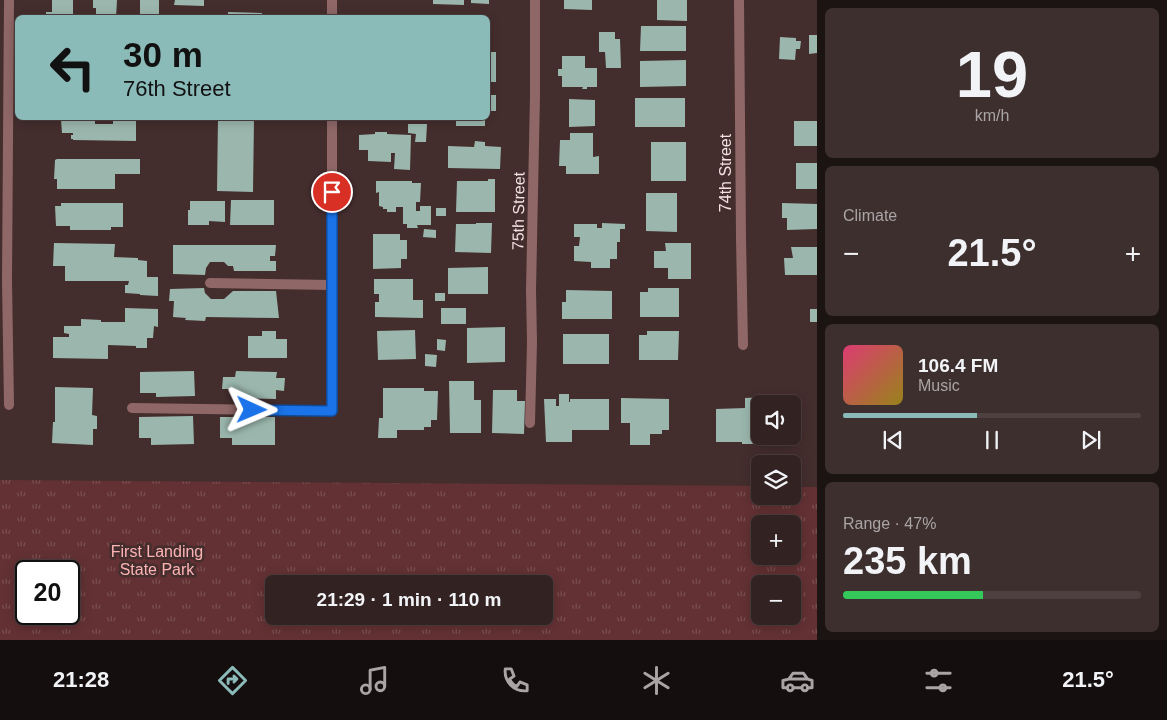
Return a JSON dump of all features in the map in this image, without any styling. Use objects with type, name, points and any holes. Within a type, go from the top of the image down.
[{"type":"street","points":[[9,0],[7,281],[9,405]]},
{"type":"street","points":[[332,0],[332,15]]},
{"type":"street","name":"75th Street","points":[[530,423],[535,0]]},
{"type":"street","name":"74th Street","points":[[740,0],[743,345]]},
{"type":"street","points":[[132,408],[332,411],[332,120]]},
{"type":"street","points":[[210,283],[332,285]]},
{"type":"green space","name":"First Landing State Park","points":[[0,480],[751,486],[751,505],[801,505],[801,487],[817,487],[817,640],[0,640]]},
{"type":"building","points":[[52,0],[73,0],[73,15],[46,15],[46,12],[52,12]]},
{"type":"building","points":[[93,0],[117,0],[116,15],[96,15],[96,8],[93,8]]},
{"type":"building","points":[[140,0],[159,0],[159,15],[140,15]]},
{"type":"building","points":[[175,0],[204,0],[204,6],[174,5]]},
{"type":"building","points":[[433,0],[464,0],[464,5],[433,4]]},
{"type":"building","points":[[471,0],[489,0],[489,4],[471,3]]},
{"type":"building","points":[[564,0],[592,0],[592,10],[564,9]]},
{"type":"building","points":[[657,0],[687,0],[687,21],[657,20]]},
{"type":"building","points":[[228,12],[262,13],[262,15],[228,15]]},
{"type":"building","points":[[641,26],[686,26],[686,51],[640,51]]},
{"type":"building","points":[[599,32],[615,32],[615,39],[620,39],[621,68],[606,68],[605,52],[599,52]]},
{"type":"building","points":[[809,35],[817,35],[817,53],[809,54]]},
{"type":"building","points":[[780,37],[796,38],[796,41],[801,41],[800,49],[796,49],[795,60],[779,59]]},
{"type":"building","points":[[490,52],[496,52],[496,82],[490,82]]},
{"type":"building","points":[[562,56],[585,56],[585,68],[597,68],[597,87],[582,89],[583,87],[562,87],[562,76],[558,76],[558,69],[562,69]]},
{"type":"building","points":[[686,60],[686,86],[640,87],[640,61]]},
{"type":"building","points":[[490,95],[496,95],[496,111],[490,111]]},
{"type":"building","points":[[635,98],[685,98],[685,127],[635,127]]},
{"type":"building","points":[[569,99],[595,100],[595,126],[569,127]]},
{"type":"building","points":[[61,120],[95,120],[95,124],[113,124],[113,120],[136,120],[136,141],[73,140],[71,135],[73,133],[62,133]]},
{"type":"building","points":[[218,120],[254,120],[253,192],[217,191]]},
{"type":"building","points":[[368,120],[409,120],[409,121]]},
{"type":"building","points":[[456,120],[485,120],[485,126],[456,126]]},
{"type":"building","points":[[794,121],[817,121],[817,146],[794,146]]},
{"type":"building","points":[[408,124],[427,124],[426,142],[415,142],[416,134],[408,133]]},
{"type":"building","points":[[375,132],[411,135],[410,170],[394,169],[395,153],[391,153],[391,162],[368,161],[368,150],[359,150],[359,135],[375,134]]},
{"type":"building","points":[[570,133],[593,133],[593,157],[599,156],[599,174],[566,174],[566,166],[559,166],[560,140],[570,140]]},
{"type":"building","points":[[475,141],[485,142],[485,146],[501,147],[500,169],[448,168],[448,146],[474,147]]},
{"type":"building","points":[[651,142],[686,142],[686,181],[651,181]]},
{"type":"building","points":[[140,159],[140,174],[115,174],[115,189],[57,189],[57,179],[54,179],[55,160]]},
{"type":"building","points":[[796,163],[817,163],[817,189],[796,189]]},
{"type":"building","points":[[488,179],[495,179],[495,212],[456,212],[457,181],[488,181]]},
{"type":"building","points":[[376,181],[412,181],[412,183],[421,183],[420,202],[416,202],[416,211],[420,211],[420,206],[431,206],[431,225],[417,225],[418,228],[407,228],[407,224],[403,224],[403,207],[396,207],[396,212],[387,212],[387,209],[379,206],[379,192],[376,193]]},
{"type":"building","points":[[646,193],[677,193],[677,232],[646,231]]},
{"type":"building","points":[[231,200],[274,200],[274,225],[230,225]]},
{"type":"building","points":[[190,201],[225,201],[225,222],[209,221],[209,225],[188,225]]},
{"type":"building","points":[[61,203],[123,203],[123,227],[111,227],[111,230],[70,230],[70,226],[56,226],[55,206],[61,206]]},
{"type":"building","points":[[782,203],[817,204],[817,229],[787,230],[787,218],[782,218]]},
{"type":"building","points":[[436,208],[446,208],[446,216],[436,216]]},
{"type":"building","points":[[492,223],[491,253],[455,252],[456,224]]},
{"type":"building","points":[[602,223],[625,224],[625,229],[620,229],[620,242],[617,242],[617,259],[610,259],[610,268],[591,268],[591,262],[574,261],[574,246],[579,246],[580,237],[574,237],[574,224],[597,224],[597,228],[602,228]]},
{"type":"building","points":[[424,229],[436,230],[436,238],[423,237]]},
{"type":"building","points":[[373,234],[400,234],[400,240],[407,240],[407,259],[401,259],[401,268],[373,269]]},
{"type":"building","points":[[54,243],[115,244],[114,257],[138,258],[138,260],[147,261],[147,277],[158,277],[158,296],[125,293],[125,285],[128,285],[129,281],[65,281],[65,266],[53,266]]},
{"type":"building","points":[[665,243],[691,243],[691,279],[668,279],[668,268],[654,268],[654,251],[666,251]]},
{"type":"building","points":[[173,245],[276,245],[275,256],[270,256],[270,261],[276,261],[276,271],[234,271],[233,266],[228,266],[224,262],[210,262],[206,268],[205,275],[173,274]]},
{"type":"building","points":[[791,247],[817,247],[817,275],[785,275],[784,258],[793,258]]},
{"type":"building","points":[[488,267],[488,294],[448,294],[448,268]]},
{"type":"building","points":[[374,279],[413,279],[413,300],[423,300],[423,318],[375,317],[375,302],[379,302],[379,294],[374,294]]},
{"type":"building","points":[[204,288],[205,293],[211,299],[224,299],[233,291],[276,291],[279,318],[206,317],[205,321],[173,317],[174,301],[169,301],[170,289]]},
{"type":"building","points":[[648,288],[679,288],[679,317],[640,317],[640,292],[648,292]]},
{"type":"building","points":[[566,290],[612,291],[612,319],[562,319],[562,302],[566,302]]},
{"type":"building","points":[[435,293],[445,293],[445,301],[435,301]]},
{"type":"building","points":[[125,308],[158,309],[158,327],[154,326],[153,338],[147,338],[147,348],[108,345],[108,359],[53,358],[53,337],[69,337],[69,334],[64,333],[64,326],[81,326],[81,319],[101,320],[101,322],[125,322]]},
{"type":"building","points":[[441,308],[466,308],[466,324],[441,324]]},
{"type":"building","points":[[810,309],[817,309],[817,322],[810,322]]},
{"type":"building","points":[[505,327],[505,362],[467,363],[467,328]]},
{"type":"building","points":[[415,330],[416,359],[378,360],[377,331]]},
{"type":"building","points":[[262,331],[276,331],[276,339],[287,339],[287,358],[248,358],[248,336],[262,336]]},
{"type":"building","points":[[647,331],[679,331],[678,360],[639,360],[639,335],[647,335]]},
{"type":"building","points":[[563,334],[609,334],[609,364],[563,364]]},
{"type":"building","points":[[437,339],[446,340],[445,351],[437,350]]},
{"type":"building","points":[[425,354],[437,355],[436,367],[425,366]]},
{"type":"building","points":[[194,371],[195,396],[156,397],[156,393],[140,393],[140,372]]},
{"type":"building","points":[[236,371],[277,372],[276,378],[285,378],[284,391],[276,390],[276,399],[235,398],[235,389],[222,389],[223,377],[235,377]]},
{"type":"building","points":[[449,381],[474,381],[474,400],[481,400],[481,433],[450,433]]},
{"type":"building","points":[[55,387],[93,388],[92,415],[97,416],[97,429],[93,429],[93,445],[52,443],[53,422],[55,422]]},
{"type":"building","points":[[383,388],[424,388],[424,391],[438,391],[437,420],[431,420],[431,427],[424,427],[424,430],[397,430],[397,438],[378,438],[379,418],[383,418]]},
{"type":"building","points":[[493,390],[517,390],[517,401],[525,401],[524,434],[492,433]]},
{"type":"building","points":[[559,394],[569,394],[569,402],[570,399],[609,399],[609,430],[572,430],[572,442],[546,442],[544,399],[556,399],[556,406],[559,406]]},
{"type":"building","points":[[621,398],[669,399],[669,430],[662,430],[662,434],[650,434],[650,445],[630,445],[630,423],[621,423]]},
{"type":"building","points":[[745,398],[751,398],[751,444],[716,442],[716,409],[745,408]]},
{"type":"building","points":[[193,416],[194,444],[151,445],[151,438],[139,438],[139,417]]},
{"type":"building","points":[[220,417],[275,417],[275,445],[232,445],[232,438],[220,438]]},
{"type":"route","points":[[252,410],[332,411],[332,192]]}]
